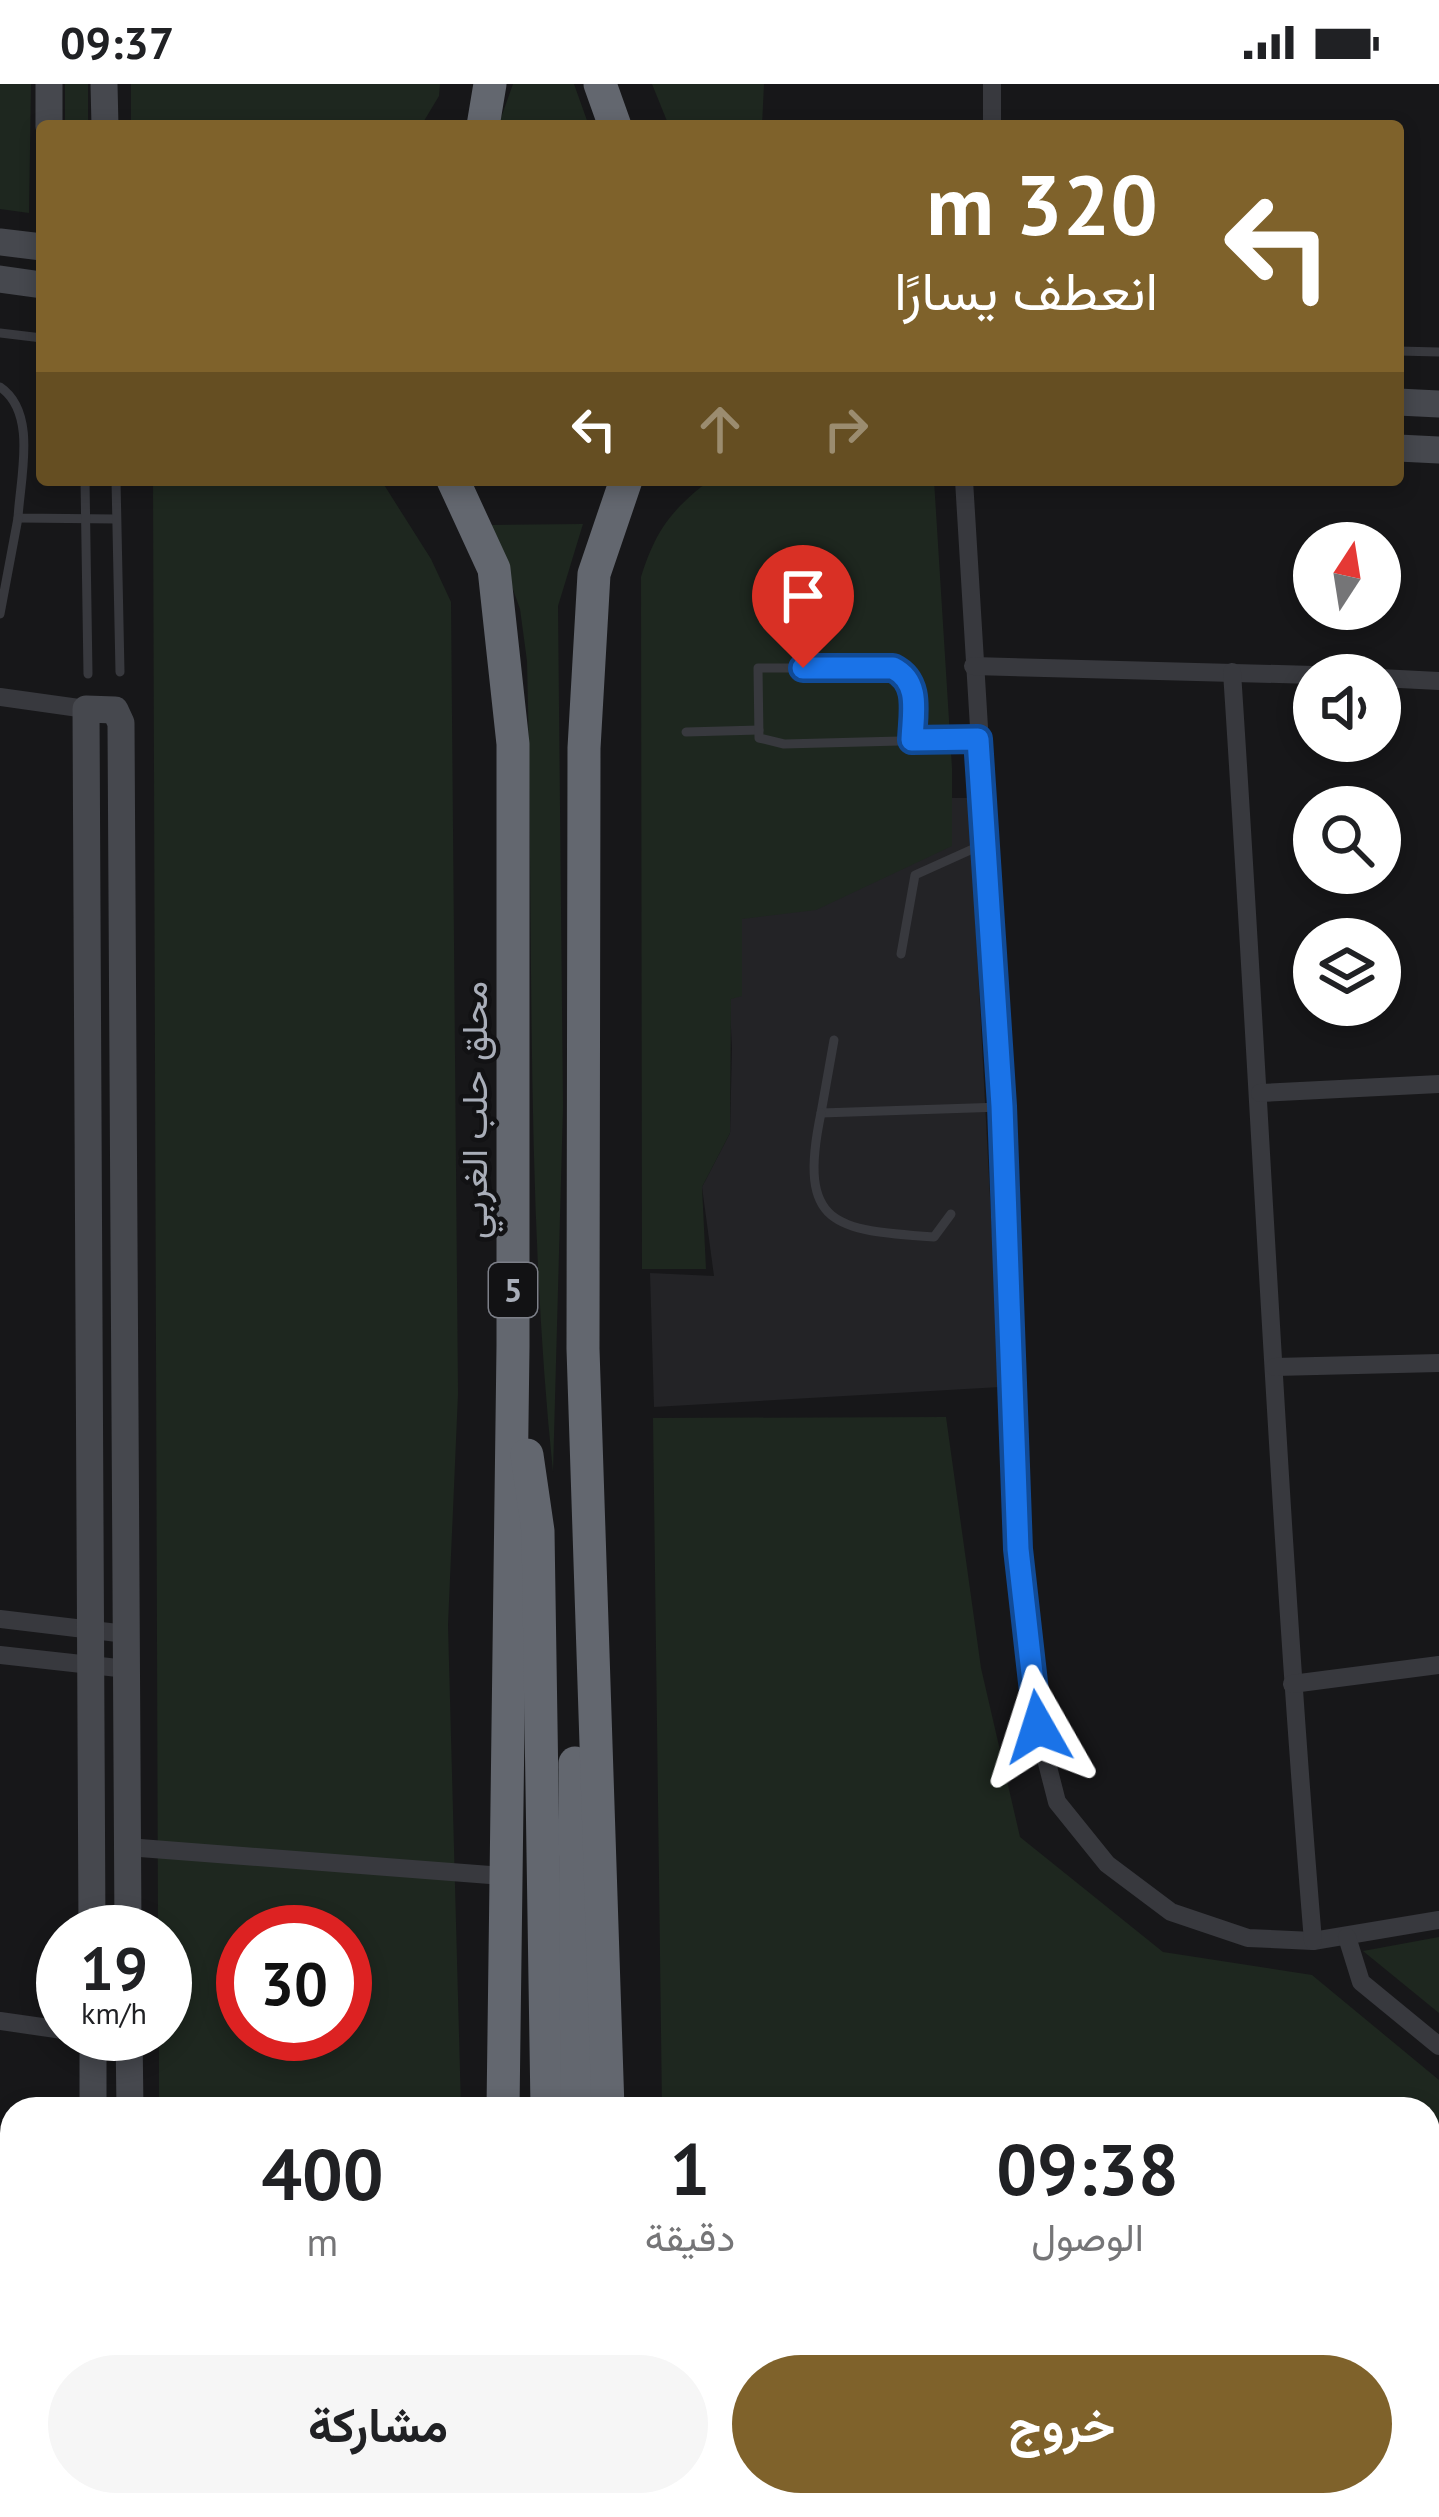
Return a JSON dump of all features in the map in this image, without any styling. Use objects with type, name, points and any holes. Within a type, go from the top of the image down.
[{"type":"highway","points":[[484,120],[490,84]]},
{"type":"highway","points":[[600,84],[613,120]]},
{"type":"highway","name":"محلق حلب الغربي","points":[[456,486],[494,569],[513,744],[513,1346],[503,2097]]},
{"type":"highway","name":"5","points":[[608,2097],[583,1349],[584,748],[594,574],[624,486]]},
{"type":"highway","points":[[513,1346],[538,1531],[547,2097]]},
{"type":"highway","points":[[577,2097],[574,1536],[583,1349]]},
{"type":"street","points":[[49,84],[49,120]]},
{"type":"street","points":[[104,84],[105,120]]},
{"type":"street","points":[[992,84],[992,120]]},
{"type":"street","points":[[0,242],[36,247]]},
{"type":"street","points":[[0,279],[36,284]]},
{"type":"street","points":[[1404,402],[1439,404]]},
{"type":"street","points":[[1404,448],[1439,450]]},
{"type":"street","points":[[964,486],[1002,1106],[1018,1549],[1038,1727],[1057,1802],[1107,1864],[1171,1912],[1248,1938],[1313,1941],[1439,1920]]},
{"type":"street","points":[[973,666],[1293,674]]},
{"type":"street","points":[[1232,672],[1292,1684],[1313,1941]]},
{"type":"street","points":[[1401,679],[1439,681]]},
{"type":"street","points":[[0,697],[116,710],[122,722],[128,1905]]},
{"type":"street","points":[[86,709],[92,1905]]},
{"type":"street","points":[[1260,1093],[1439,1084]]},
{"type":"street","points":[[1275,1367],[1439,1363]]},
{"type":"street","points":[[0,1619],[126,1634]]},
{"type":"street","points":[[0,1655],[127,1669]]},
{"type":"street","points":[[1292,1684],[1439,1665]]},
{"type":"street","points":[[127,1847],[503,1876]]},
{"type":"street","points":[[1346,1937],[1361,1982],[1439,2046]]},
{"type":"street","points":[[0,2020],[36,2026]]},
{"type":"street","points":[[93,2061],[93,2097]]},
{"type":"street","points":[[129,2061],[130,2097]]},
{"type":"lane","points":[[0,332],[36,337]]},
{"type":"lane","points":[[1404,351],[1439,352]]},
{"type":"lane","points":[[0,387],[20,405],[23,431],[18,518],[0,614]]},
{"type":"lane","points":[[85,486],[88,674]]},
{"type":"lane","points":[[116,486],[120,672]]},
{"type":"lane","points":[[18,518],[116,519]]},
{"type":"lane","points":[[912,740],[913,688],[893,668],[758,668],[759,738],[784,744],[978,739]]},
{"type":"lane","points":[[686,732],[759,730]]},
{"type":"lane","points":[[902,954],[915,874],[986,843]]},
{"type":"lane","points":[[834,1040],[813,1150],[815,1191],[839,1223],[860,1232],[934,1237],[951,1214]]},
{"type":"lane","points":[[821,1113],[1002,1106]]},
{"type":"shaded area","points":[[0,84],[31,84],[29,213],[0,209]]},
{"type":"shaded area","points":[[65,84],[88,84],[88,120],[65,120]]},
{"type":"shaded area","points":[[131,84],[440,84],[439,96],[425,120],[131,120]]},
{"type":"shaded area","points":[[513,84],[574,84],[587,120],[500,120]]},
{"type":"shaded area","points":[[652,84],[764,84],[762,120],[667,120]]},
{"type":"shaded area","points":[[153,486],[385,486],[431,559],[451,602],[458,1394],[448,1625],[461,2097],[159,2097],[159,2061],[192,2061],[192,1905],[158,1905]]},
{"type":"shaded area","points":[[703,486],[934,486],[952,768],[952,846],[816,910],[742,919],[742,996],[731,999],[730,1133],[702,1187],[706,1269],[642,1269],[641,577],[666,522]]},
{"type":"shaded area","points":[[583,524],[558,606],[563,1107],[553,1472],[534,1168],[527,661],[520,609],[490,525]]},
{"type":"shaded area","points":[[656,797],[969,798],[1000,1387],[654,1407],[650,1273],[714,1276],[702,1187],[730,1133],[732,1048],[725,907]]},
{"type":"shaded area","points":[[946,1417],[981,1668],[1020,1837],[1163,1952],[1312,1975],[1439,2080],[1439,2097],[662,2097],[653,1418]]},
{"type":"shaded area","points":[[1439,1937],[1439,2013],[1363,1951]]},
{"type":"route","points":[[803,668],[893,668],[913,688],[912,740],[978,739],[1002,1106],[1018,1549],[1038,1727]]}]
